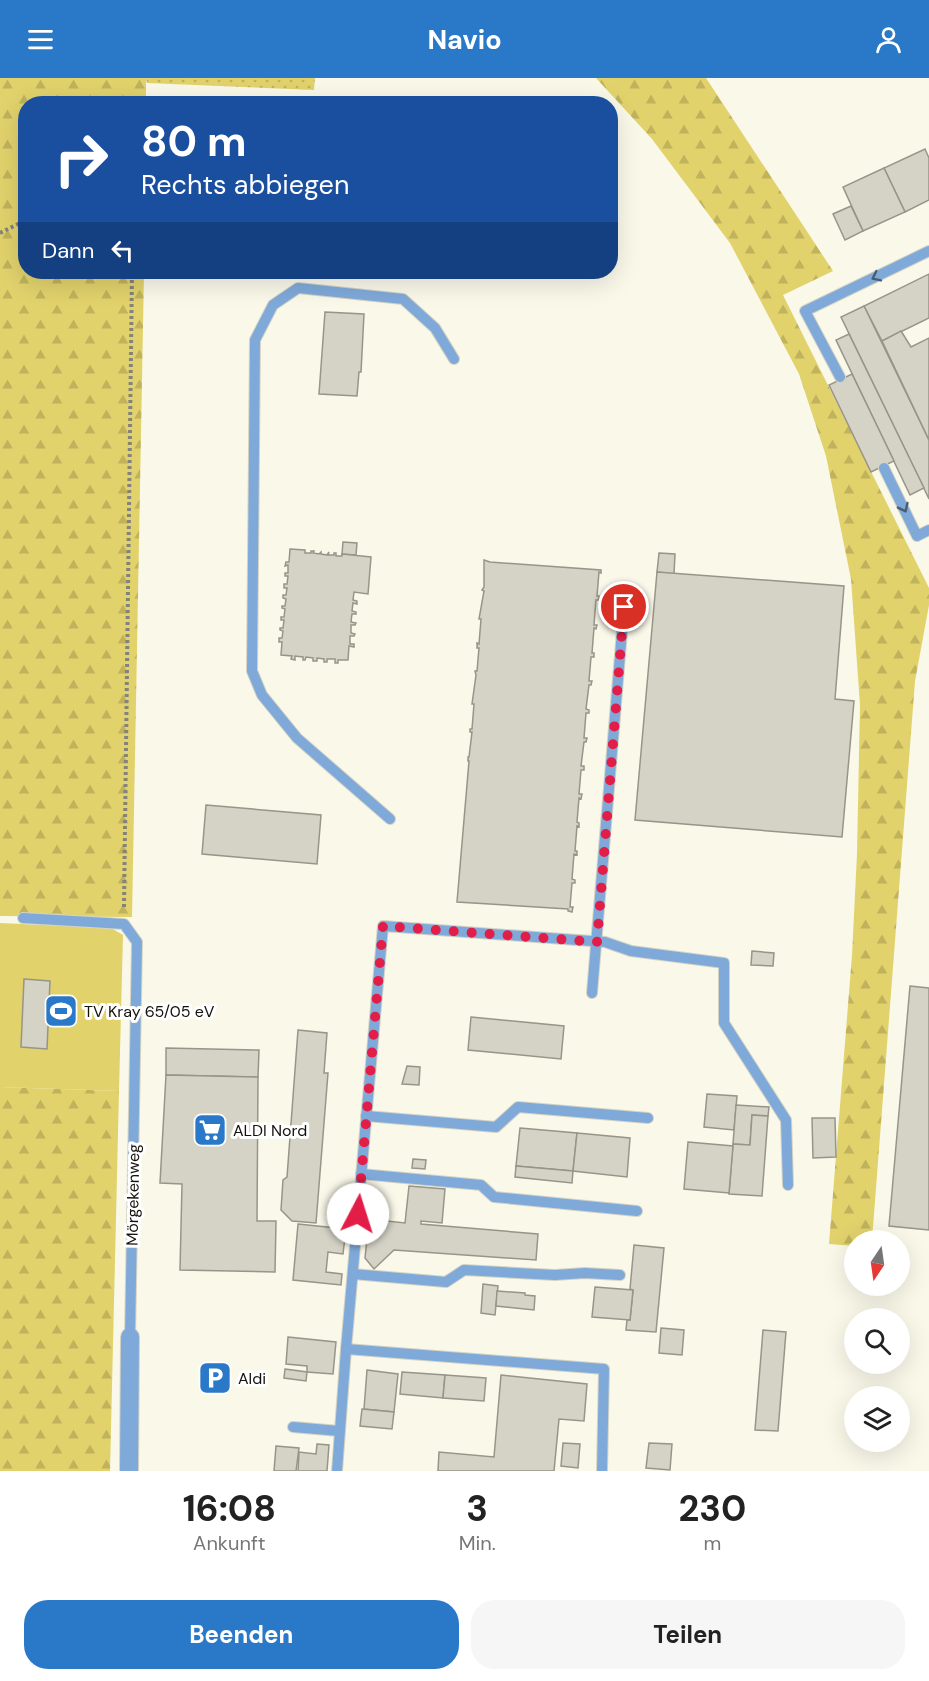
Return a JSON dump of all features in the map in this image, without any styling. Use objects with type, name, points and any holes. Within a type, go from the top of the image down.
[{"type":"street","name":"Mörgekenweg","points":[[129,1471],[130,1337]]},
{"type":"lane","points":[[840,377],[805,311],[929,251]]},
{"type":"lane","points":[[390,819],[297,738],[262,695],[252,671],[255,340],[273,305],[298,288],[403,299],[435,328],[454,359]]},
{"type":"lane","points":[[884,468],[917,536],[929,530]]},
{"type":"lane","points":[[592,993],[624,607]]},
{"type":"lane","points":[[23,918],[124,924]]},
{"type":"lane","name":"Mörgekenweg","points":[[124,924],[137,942],[130,1337]]},
{"type":"lane","points":[[337,1471],[383,926],[597,942],[631,951],[724,963],[724,1023],[786,1120],[788,1185]]},
{"type":"lane","points":[[366,1116],[496,1126],[518,1107],[648,1118]]},
{"type":"lane","points":[[361,1174],[481,1185],[494,1197],[637,1211]]},
{"type":"lane","points":[[353,1274],[446,1282],[464,1270],[555,1275],[585,1273],[620,1275]]},
{"type":"lane","points":[[346,1349],[604,1369],[602,1471]]},
{"type":"lane","points":[[293,1427],[339,1431]]},
{"type":"path","points":[[0,232],[18,224]]},
{"type":"path","points":[[124,924],[132,279]]},
{"type":"green space","points":[[0,78],[146,78],[146,96],[18,96],[18,279],[144,279],[132,917],[0,916]]},
{"type":"green space","points":[[146,78],[315,78],[314,90],[147,83]]},
{"type":"green space","points":[[596,78],[706,78],[833,271],[783,295],[929,588],[929,605],[915,681],[873,1230],[844,1230],[844,1245],[829,1244],[852,955],[857,854],[860,705],[851,579],[826,456],[799,374],[730,243],[652,139],[618,102],[618,96],[613,96]]},
{"type":"green space","name":"TV Kray 65/05 eV","points":[[0,923],[111,928],[123,935],[119,1091],[0,1087]]},
{"type":"green space","points":[[0,1087],[119,1091],[110,1471],[0,1471]]},
{"type":"building","points":[[925,149],[929,158],[929,200],[905,212],[884,168]]},
{"type":"building","points":[[884,168],[905,212],[863,231],[843,187]]},
{"type":"building","points":[[851,206],[863,231],[845,240],[833,214]]},
{"type":"building","points":[[929,274],[929,318],[882,341],[864,306]]},
{"type":"building","points":[[864,306],[929,440],[929,499],[841,317]]},
{"type":"building","points":[[325,312],[364,314],[361,372],[359,372],[357,396],[319,394]]},
{"type":"building","points":[[901,331],[911,347],[929,338],[929,440],[882,341]]},
{"type":"building","points":[[849,334],[924,488],[910,495],[836,340]]},
{"type":"building","points":[[852,374],[894,461],[871,472],[829,385]]},
{"type":"building","points":[[343,542],[357,543],[356,555],[342,554]]},
{"type":"building","points":[[290,549],[305,550],[305,553],[314,551],[313,553],[321,552],[327,555],[329,552],[328,555],[336,553],[336,556],[342,556],[342,554],[371,557],[368,594],[354,592],[353,600],[357,601],[357,604],[353,603],[352,611],[356,614],[352,614],[351,622],[356,623],[351,625],[351,633],[355,634],[350,636],[350,644],[354,644],[354,647],[349,646],[348,660],[338,660],[338,663],[335,663],[335,659],[327,659],[327,662],[324,662],[324,659],[317,658],[317,661],[313,661],[313,658],[306,657],[303,660],[303,657],[295,656],[295,660],[291,659],[292,656],[281,655],[282,642],[279,642],[279,638],[282,638],[283,631],[280,628],[283,628],[284,620],[281,620],[281,617],[284,617],[285,609],[282,606],[285,606],[286,599],[283,595],[286,595],[287,588],[284,588],[284,584],[287,584],[288,576],[285,576],[285,573],[288,573],[288,565],[285,566],[286,562],[289,562]]},
{"type":"building","points":[[659,553],[675,554],[674,574],[657,572]]},
{"type":"building","points":[[484,560],[601,570],[597,596],[599,600],[596,600],[594,625],[597,625],[596,629],[594,628],[592,653],[594,657],[591,657],[589,681],[592,681],[589,685],[586,709],[589,713],[586,713],[584,738],[587,738],[584,742],[581,766],[584,766],[584,770],[581,770],[579,794],[582,794],[581,799],[579,798],[577,822],[579,827],[577,826],[575,851],[577,855],[574,854],[572,879],[575,883],[572,883],[570,907],[573,907],[572,912],[568,909],[457,902],[472,732],[470,729],[472,729],[474,704],[472,704],[479,648],[477,648],[477,643],[479,644],[481,619],[479,619],[484,591],[482,590]]},
{"type":"building","points":[[657,572],[844,586],[835,699],[854,701],[842,837],[635,820]]},
{"type":"building","points":[[206,805],[321,815],[317,864],[202,854]]},
{"type":"building","points":[[752,951],[774,953],[773,966],[751,965]]},
{"type":"building","points":[[24,979],[50,981],[47,1049],[21,1047]]},
{"type":"building","points":[[910,986],[929,988],[929,1230],[889,1226]]},
{"type":"building","points":[[471,1017],[564,1026],[561,1059],[468,1050]]},
{"type":"building","points":[[298,1030],[327,1033],[324,1073],[328,1073],[316,1223],[292,1221],[281,1210],[283,1180],[287,1177]]},
{"type":"building","points":[[166,1048],[259,1050],[258,1077],[166,1075]]},
{"type":"building","points":[[407,1066],[420,1067],[419,1085],[402,1084]]},
{"type":"building","name":"ALDI Nord","points":[[166,1075],[258,1077],[257,1221],[276,1221],[275,1272],[180,1270],[182,1184],[160,1183]]},
{"type":"building","points":[[707,1094],[737,1096],[734,1130],[704,1127]]},
{"type":"building","points":[[736,1105],[769,1107],[768,1116],[752,1115],[750,1145],[733,1144]]},
{"type":"building","points":[[752,1115],[768,1116],[762,1196],[729,1194],[733,1144],[750,1145]]},
{"type":"building","points":[[812,1118],[835,1118],[836,1157],[813,1158]]},
{"type":"building","points":[[520,1128],[577,1133],[573,1171],[516,1166]]},
{"type":"building","points":[[577,1133],[630,1138],[627,1177],[573,1171]]},
{"type":"building","points":[[688,1142],[733,1146],[729,1193],[684,1189]]},
{"type":"building","points":[[413,1159],[426,1160],[425,1169],[412,1168]]},
{"type":"building","points":[[516,1166],[573,1171],[572,1183],[515,1177]]},
{"type":"building","points":[[409,1186],[445,1189],[442,1223],[421,1221],[421,1224],[538,1234],[536,1260],[394,1250],[374,1269],[365,1258],[369,1219],[405,1223]]},
{"type":"building","points":[[298,1224],[346,1229],[343,1254],[328,1252],[326,1272],[342,1274],[341,1285],[293,1280]]},
{"type":"building","points":[[634,1245],[664,1248],[656,1332],[626,1330],[627,1320],[630,1320],[633,1290],[630,1289]]},
{"type":"building","points":[[483,1284],[498,1286],[495,1315],[481,1313]]},
{"type":"building","points":[[595,1287],[633,1290],[630,1320],[592,1317]]},
{"type":"building","points":[[497,1291],[535,1296],[534,1310],[496,1306]]},
{"type":"building","points":[[661,1328],[684,1330],[682,1355],[659,1353]]},
{"type":"building","points":[[763,1330],[786,1332],[778,1431],[755,1430]]},
{"type":"building","points":[[288,1337],[336,1342],[333,1374],[307,1372],[307,1366],[286,1364]]},
{"type":"building","points":[[285,1369],[307,1372],[306,1381],[284,1378]]},
{"type":"building","points":[[367,1370],[398,1374],[394,1412],[364,1409]]},
{"type":"building","points":[[402,1372],[445,1375],[443,1398],[400,1394]]},
{"type":"building","points":[[445,1375],[486,1378],[484,1401],[443,1398]]},
{"type":"building","points":[[501,1375],[587,1384],[584,1421],[559,1419],[554,1471],[438,1471],[439,1452],[494,1457]]},
{"type":"building","points":[[362,1409],[394,1412],[392,1429],[360,1426]]},
{"type":"building","points":[[563,1443],[580,1444],[578,1468],[561,1466]]},
{"type":"building","points":[[649,1443],[672,1444],[670,1470],[646,1468]]},
{"type":"building","points":[[317,1444],[329,1445],[327,1471],[298,1471],[299,1452],[316,1454]]},
{"type":"building","points":[[276,1446],[299,1448],[296,1471],[274,1471]]},
{"type":"place","name":"TV Kray 65/05 eV","points":[[61,1011]]},
{"type":"place","name":"ALDI Nord","points":[[210,1130]]},
{"type":"place","name":"Aldi","points":[[215,1378]]},
{"type":"route","points":[[358,1214],[383,926],[597,942],[624,607]]}]
